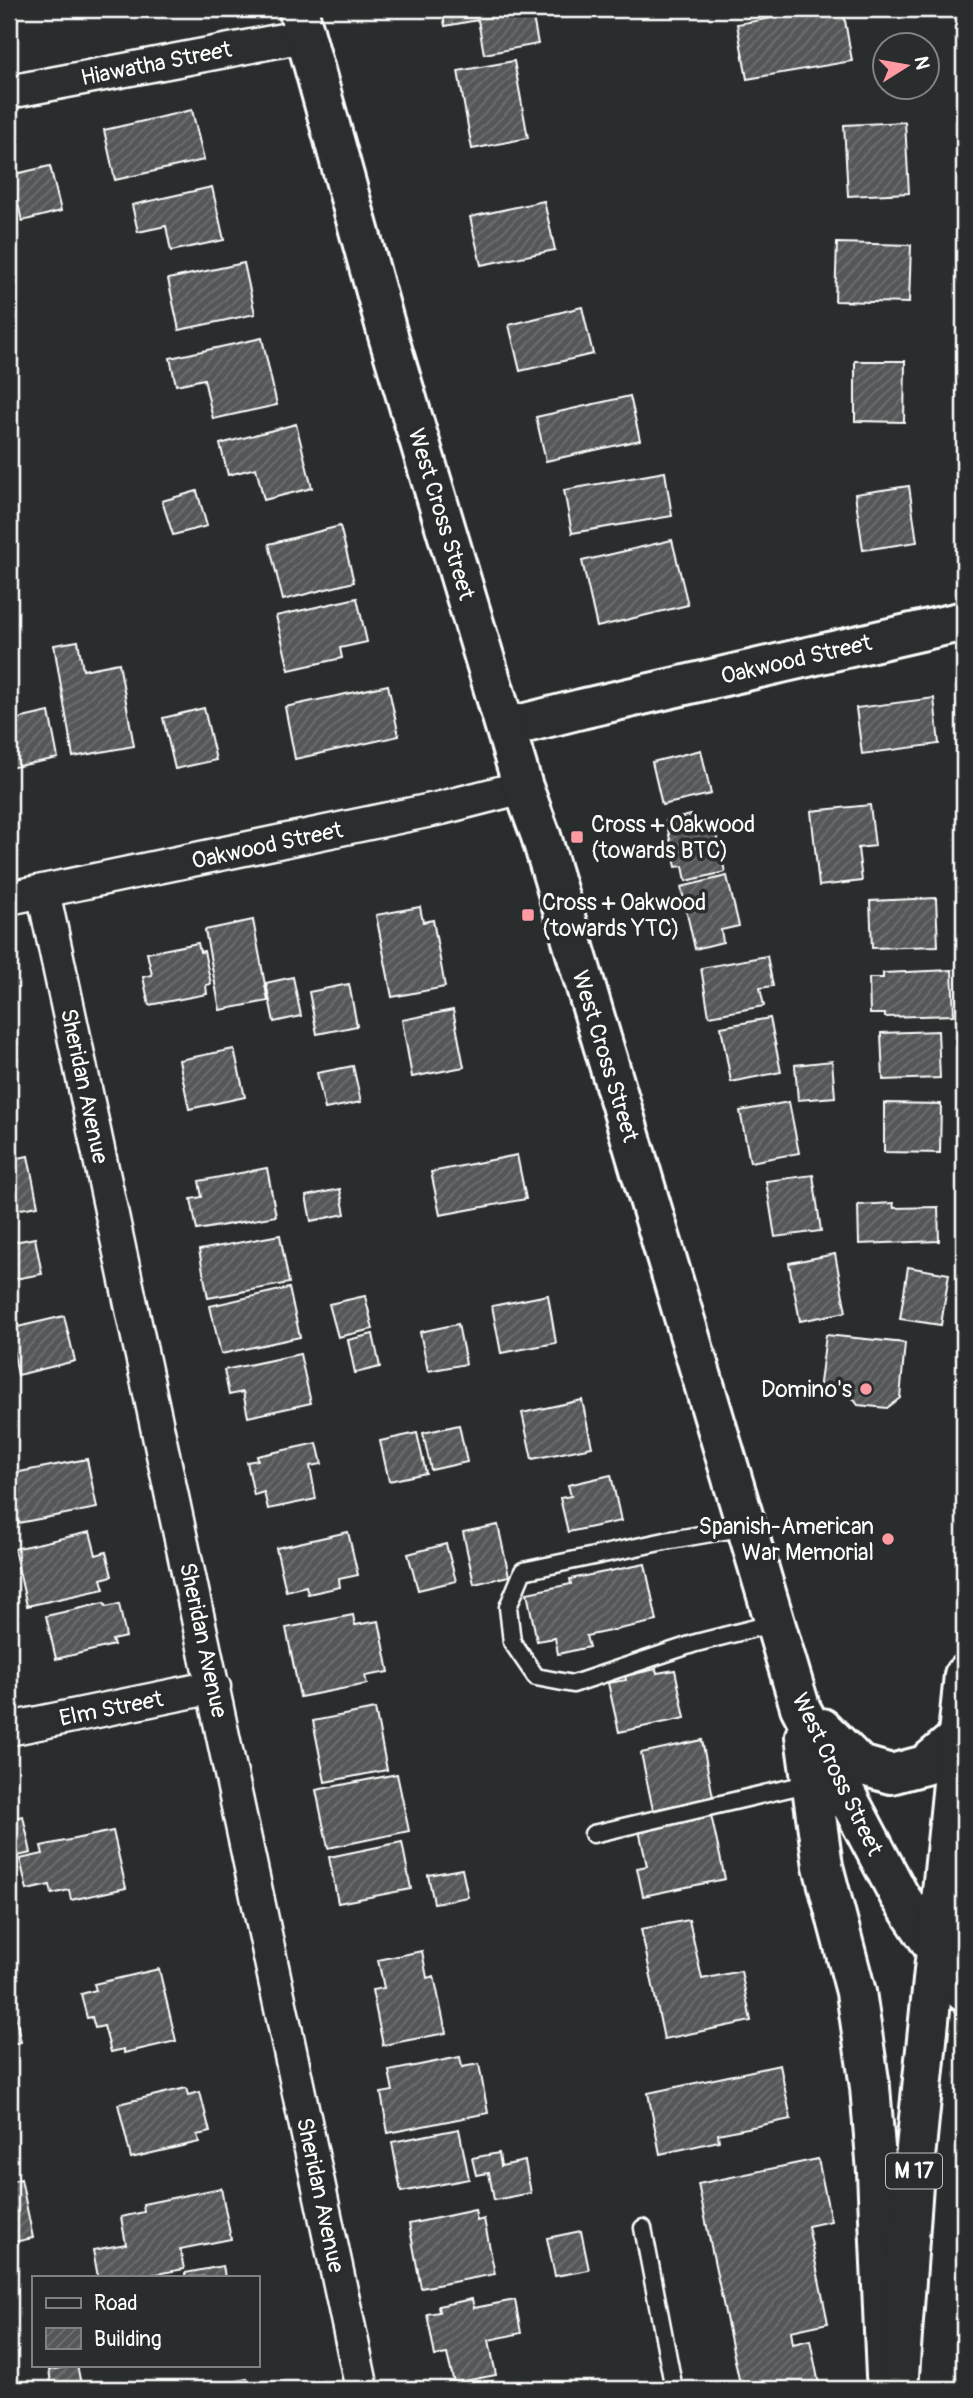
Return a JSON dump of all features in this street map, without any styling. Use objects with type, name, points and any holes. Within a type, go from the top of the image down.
[{"type":"main road","name":"West Cross Street","points":[[301,22],[389,339],[523,787],[545,849],[800,1707],[899,1895],[964,1992]]},
{"type":"main road","name":"Oakwood Street","points":[[506,728],[964,621]]},
{"type":"main road","name":"M 17","points":[[898,2389],[915,2158],[964,1675]]},
{"type":"main road","points":[[800,1707],[860,1765],[891,1774],[925,1765],[957,1738]]},
{"type":"main road","points":[[800,1707],[823,1866],[856,1992],[870,2087],[877,2172],[887,2389]]},
{"type":"street","name":"Hiawatha Street","points":[[9,92],[301,22]]},
{"type":"street","name":"Oakwood Street","points":[[9,898],[441,808],[523,787]]},
{"type":"street","name":"Sheridan Avenue","points":[[43,891],[362,2389]]},
{"type":"street","name":"Elm Street","points":[[9,1729],[214,1687]]},
{"type":"lane","points":[[746,1528],[665,1541],[523,1571],[508,1607],[512,1642],[536,1676],[573,1684],[696,1643],[775,1623]]},
{"type":"lane","points":[[593,1834],[811,1783]]},
{"type":"lane","points":[[643,2228],[674,2389]]},
{"type":"building","points":[[442,9],[508,9],[510,16],[532,12],[538,44],[484,54],[478,20],[445,26]]},
{"type":"building","points":[[823,9],[843,9],[852,61],[747,79],[737,24]]},
{"type":"building","points":[[514,61],[528,138],[472,149],[458,71]]},
{"type":"building","points":[[192,110],[204,160],[115,180],[104,130]]},
{"type":"building","points":[[905,122],[909,193],[848,196],[844,125]]},
{"type":"building","points":[[50,166],[61,211],[22,221],[11,175]]},
{"type":"building","points":[[212,187],[224,240],[171,251],[166,226],[138,232],[132,205]]},
{"type":"building","points":[[544,201],[555,250],[481,265],[470,217]]},
{"type":"building","points":[[837,243],[911,245],[909,303],[835,301]]},
{"type":"building","points":[[244,263],[255,314],[179,330],[168,279]]},
{"type":"building","points":[[582,307],[593,354],[520,371],[509,325]]},
{"type":"building","points":[[262,338],[277,405],[213,419],[204,379],[176,385],[170,358]]},
{"type":"building","points":[[855,361],[905,361],[904,422],[855,421]]},
{"type":"building","points":[[630,396],[640,440],[546,461],[536,417]]},
{"type":"building","points":[[296,424],[312,488],[264,500],[256,468],[228,475],[220,444]]},
{"type":"building","points":[[665,472],[672,516],[572,533],[564,490]]},
{"type":"building","points":[[909,486],[917,542],[863,550],[855,494]]},
{"type":"building","points":[[197,491],[207,526],[173,535],[162,501]]},
{"type":"building","points":[[340,526],[354,582],[283,600],[269,544]]},
{"type":"building","points":[[672,540],[688,605],[597,627],[582,561]]},
{"type":"building","points":[[357,598],[367,642],[340,648],[342,658],[289,670],[276,616]]},
{"type":"building","points":[[78,641],[83,670],[119,663],[134,746],[73,757],[54,645]]},
{"type":"building","points":[[388,685],[399,736],[295,759],[285,707]]},
{"type":"building","points":[[934,698],[939,744],[862,754],[856,708]]},
{"type":"building","points":[[204,708],[216,760],[175,769],[163,718]]},
{"type":"building","points":[[49,712],[58,758],[9,768],[9,721]]},
{"type":"building","points":[[701,750],[711,794],[662,805],[652,762]]},
{"type":"building","points":[[870,805],[875,846],[858,848],[862,881],[819,886],[811,811]]},
{"type":"building","points":[[691,815],[694,830],[714,825],[725,872],[686,881],[683,866],[676,867],[666,821]]},
{"type":"building","points":[[727,876],[739,926],[721,930],[723,942],[695,949],[681,887]]},
{"type":"building","points":[[936,898],[938,946],[872,948],[870,901]]},
{"type":"building","points":[[420,907],[423,922],[433,920],[445,987],[392,997],[376,915]]},
{"type":"building","points":[[253,920],[268,1001],[220,1010],[205,930]]},
{"type":"building","points":[[198,943],[200,952],[204,951],[211,984],[206,985],[207,994],[149,1005],[143,977],[152,975],[147,953]]},
{"type":"building","points":[[767,956],[773,986],[760,988],[764,1006],[709,1016],[701,968]]},
{"type":"building","points":[[952,970],[954,1015],[885,1017],[885,1014],[870,1014],[869,978],[883,978],[883,973]]},
{"type":"building","points":[[293,977],[301,1016],[274,1022],[266,983]]},
{"type":"building","points":[[349,984],[357,1026],[317,1034],[309,992]]},
{"type":"building","points":[[453,1010],[464,1067],[412,1077],[402,1020]]},
{"type":"building","points":[[770,1018],[781,1072],[731,1082],[721,1027]]},
{"type":"building","points":[[938,1031],[940,1078],[883,1080],[881,1033]]},
{"type":"building","points":[[234,1049],[245,1097],[189,1109],[179,1060]]},
{"type":"building","points":[[832,1061],[835,1097],[798,1100],[795,1065]]},
{"type":"building","points":[[353,1066],[361,1102],[325,1109],[317,1073]]},
{"type":"building","points":[[789,1102],[799,1153],[750,1162],[740,1111]]},
{"type":"building","points":[[884,1103],[941,1104],[940,1153],[884,1152]]},
{"type":"building","points":[[517,1155],[526,1199],[440,1215],[431,1172]]},
{"type":"building","points":[[28,1156],[38,1206],[9,1211],[9,1160]]},
{"type":"building","points":[[267,1168],[276,1216],[197,1230],[191,1199],[202,1197],[199,1181]]},
{"type":"building","points":[[813,1175],[821,1231],[775,1237],[766,1181]]},
{"type":"building","points":[[340,1189],[345,1214],[311,1221],[306,1196]]},
{"type":"building","points":[[893,1203],[894,1208],[938,1207],[939,1241],[859,1244],[858,1205]]},
{"type":"building","points":[[280,1235],[289,1283],[208,1298],[199,1250]]},
{"type":"building","points":[[35,1238],[42,1274],[9,1280],[9,1243]]},
{"type":"building","points":[[835,1254],[846,1312],[800,1321],[789,1263]]},
{"type":"building","points":[[908,1267],[949,1274],[941,1325],[900,1319]]},
{"type":"building","points":[[289,1288],[300,1337],[221,1354],[210,1306]]},
{"type":"building","points":[[548,1295],[556,1343],[501,1353],[492,1306]]},
{"type":"building","points":[[365,1296],[373,1329],[338,1337],[329,1304]]},
{"type":"building","points":[[64,1316],[75,1361],[18,1375],[9,1329]]},
{"type":"building","points":[[458,1324],[466,1364],[428,1371],[420,1332]]},
{"type":"building","points":[[373,1334],[380,1367],[355,1373],[348,1340]]},
{"type":"building","points":[[826,1335],[905,1343],[900,1398],[887,1408],[858,1405],[849,1393],[819,1391]]},
{"type":"building","points":[[300,1354],[311,1403],[248,1417],[243,1392],[229,1395],[224,1370]]},
{"type":"building","points":[[582,1400],[592,1447],[532,1459],[522,1413]]},
{"type":"building","points":[[459,1425],[467,1462],[431,1470],[423,1433]]},
{"type":"building","points":[[417,1433],[426,1473],[389,1481],[380,1441]]},
{"type":"building","points":[[317,1443],[322,1464],[310,1466],[316,1499],[268,1509],[264,1492],[254,1495],[247,1462],[258,1460],[257,1456]]},
{"type":"building","points":[[87,1459],[97,1508],[18,1523],[9,1474]]},
{"type":"building","points":[[611,1475],[621,1521],[568,1532],[560,1498],[571,1496],[568,1485]]},
{"type":"building","points":[[498,1525],[509,1576],[474,1584],[463,1532]]},
{"type":"building","points":[[90,1532],[96,1555],[106,1552],[112,1576],[101,1579],[104,1589],[27,1606],[14,1549]]},
{"type":"building","points":[[348,1532],[358,1575],[339,1579],[340,1587],[308,1594],[306,1586],[286,1591],[276,1548]]},
{"type":"building","points":[[446,1544],[456,1581],[418,1590],[408,1554]]},
{"type":"building","points":[[645,1564],[657,1621],[586,1636],[589,1647],[558,1654],[555,1638],[537,1641],[527,1593],[571,1584],[570,1579]]},
{"type":"building","points":[[104,1603],[106,1607],[119,1604],[126,1637],[112,1640],[114,1645],[56,1659],[46,1616]]},
{"type":"building","points":[[353,1615],[355,1625],[379,1621],[389,1672],[365,1676],[367,1684],[300,1697],[286,1628]]},
{"type":"building","points":[[656,1669],[657,1673],[675,1670],[685,1718],[619,1732],[608,1683],[626,1680],[625,1676]]},
{"type":"building","points":[[375,1709],[387,1770],[325,1782],[313,1721]]},
{"type":"building","points":[[702,1740],[713,1797],[653,1810],[641,1753]]},
{"type":"building","points":[[397,1774],[409,1831],[328,1848],[316,1790]]},
{"type":"building","points":[[711,1815],[725,1879],[643,1896],[637,1868],[647,1866],[639,1830]]},
{"type":"building","points":[[23,1816],[31,1853],[9,1858],[9,1819]]},
{"type":"building","points":[[113,1831],[126,1888],[71,1900],[69,1890],[52,1894],[50,1885],[27,1890],[20,1859],[43,1854],[41,1846]]},
{"type":"building","points":[[402,1842],[411,1889],[338,1903],[329,1857]]},
{"type":"building","points":[[462,1869],[468,1897],[434,1903],[428,1875]]},
{"type":"building","points":[[689,1920],[702,1979],[741,1971],[751,2021],[664,2039],[641,1929]]},
{"type":"building","points":[[422,1951],[427,1978],[434,1976],[446,2033],[383,2045],[372,1990],[384,1988],[378,1960]]},
{"type":"building","points":[[159,1969],[176,2041],[124,2053],[124,2049],[111,2052],[104,2026],[95,2028],[92,2017],[87,2018],[81,1994],[96,1990],[94,1984]]},
{"type":"building","points":[[9,1996],[21,2042],[9,2045]]},
{"type":"building","points":[[460,2057],[462,2067],[479,2064],[488,2113],[388,2133],[381,2093],[393,2091],[389,2071]]},
{"type":"building","points":[[780,2065],[791,2119],[718,2134],[719,2141],[660,2154],[648,2093]]},
{"type":"building","points":[[186,2088],[188,2095],[200,2092],[210,2132],[197,2135],[199,2142],[131,2158],[118,2104]]},
{"type":"building","points":[[459,2129],[469,2179],[401,2192],[392,2142]]},
{"type":"building","points":[[499,2153],[501,2166],[525,2161],[531,2193],[494,2200],[489,2173],[476,2175],[472,2158]]},
{"type":"building","points":[[818,2159],[831,2221],[808,2226],[828,2323],[791,2331],[793,2344],[810,2340],[820,2389],[741,2389],[698,2184]]},
{"type":"building","points":[[21,2179],[33,2238],[9,2243],[9,2182]]},
{"type":"building","points":[[221,2188],[231,2239],[180,2249],[184,2269],[146,2276],[98,2276],[93,2250],[126,2244],[121,2217],[144,2212],[143,2204]]},
{"type":"building","points":[[475,2210],[477,2221],[484,2219],[495,2274],[421,2288],[409,2224]]},
{"type":"building","points":[[581,2231],[589,2270],[555,2276],[547,2238]]},
{"type":"building","points":[[223,2266],[225,2276],[185,2276],[185,2273]]},
{"type":"building","points":[[472,2299],[474,2308],[515,2300],[521,2333],[489,2340],[496,2375],[454,2383],[447,2354],[435,2356],[427,2314],[439,2312],[438,2306]]},
{"type":"building","points":[[77,2366],[82,2389],[52,2389],[49,2370]]},
{"type":"building","points":[[247,2379],[249,2389],[195,2389]]},
{"type":"place","name":"Cross + Oakwood (towards BTC)","points":[[577,837]]},
{"type":"place","name":"Cross + Oakwood (towards YTC)","points":[[528,915]]},
{"type":"place","name":"Domino's","points":[[866,1389]]},
{"type":"place","name":"Spanish-American War Memorial","points":[[888,1539]]}]
